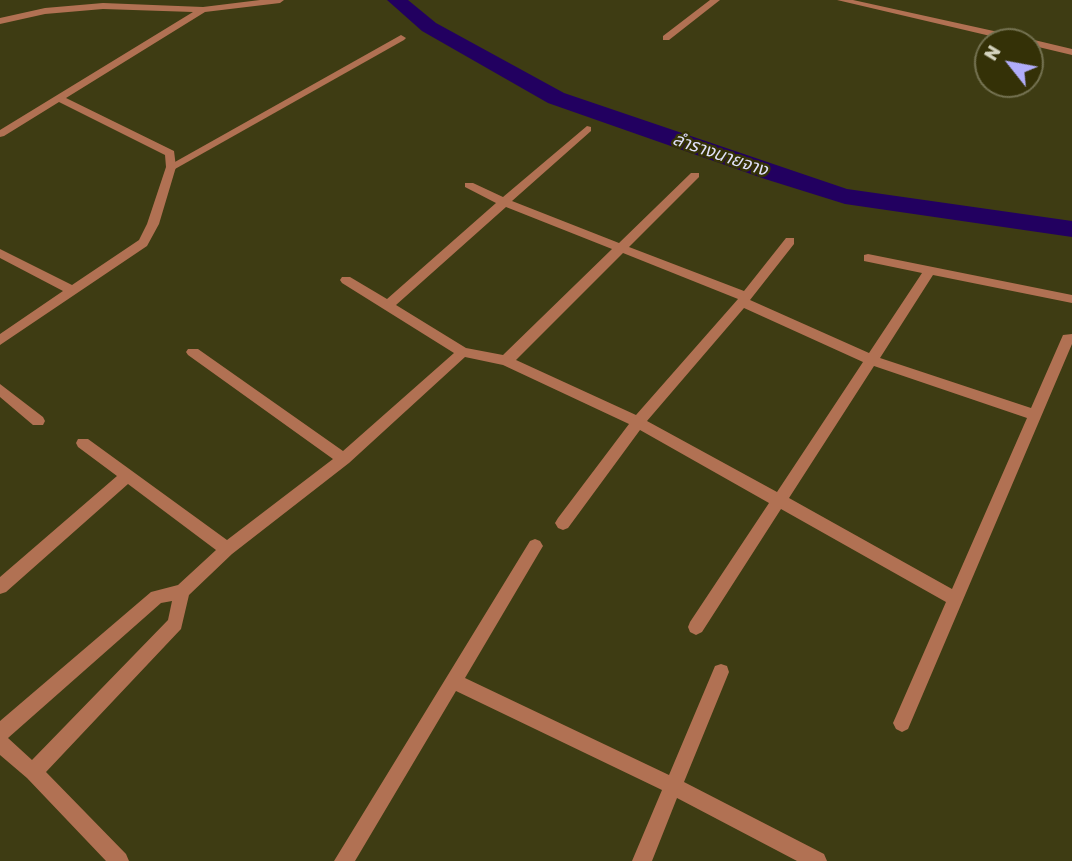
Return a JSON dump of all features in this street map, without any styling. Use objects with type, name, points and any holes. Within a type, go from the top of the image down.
[{"type":"street","points":[[0,21],[45,11],[103,6],[203,10],[280,0]]},
{"type":"street","points":[[666,38],[716,0]]},
{"type":"street","points":[[841,0],[974,30]]},
{"type":"street","points":[[0,134],[203,10]]},
{"type":"street","points":[[171,167],[401,38]]},
{"type":"street","points":[[1044,45],[1072,52]]},
{"type":"street","points":[[0,340],[144,243],[153,224],[171,167],[170,153],[58,98]]},
{"type":"street","points":[[388,304],[587,129]]},
{"type":"street","points":[[506,361],[695,175]]},
{"type":"street","points":[[469,185],[506,203],[744,299],[871,360],[1034,415]]},
{"type":"street","points":[[563,523],[638,422],[790,241]]},
{"type":"street","points":[[0,253],[73,291]]},
{"type":"street","points":[[869,258],[1072,299]]},
{"type":"street","points":[[696,627],[929,272]]},
{"type":"street","points":[[346,280],[463,352],[506,361],[638,422],[954,598]]},
{"type":"street","points":[[902,723],[1068,338]]},
{"type":"street","points":[[192,352],[344,459]]},
{"type":"street","points":[[0,733],[157,597],[182,592],[227,549],[344,459],[463,352]]},
{"type":"street","points":[[0,389],[38,421]]},
{"type":"street","points":[[82,443],[227,549]]},
{"type":"street","points":[[0,587],[128,475]]},
{"type":"street","points":[[344,861],[535,546]]},
{"type":"street","points":[[33,772],[175,624],[182,592]]},
{"type":"street","points":[[642,861],[721,672]]},
{"type":"street","points":[[453,681],[673,786],[817,861]]},
{"type":"street","points":[[0,743],[33,772],[119,861]]},
{"type":"waterway","name":"ลำรางนายจาง","points":[[396,0],[429,27],[556,98],[773,174],[845,196],[960,215],[1072,229]]}]
